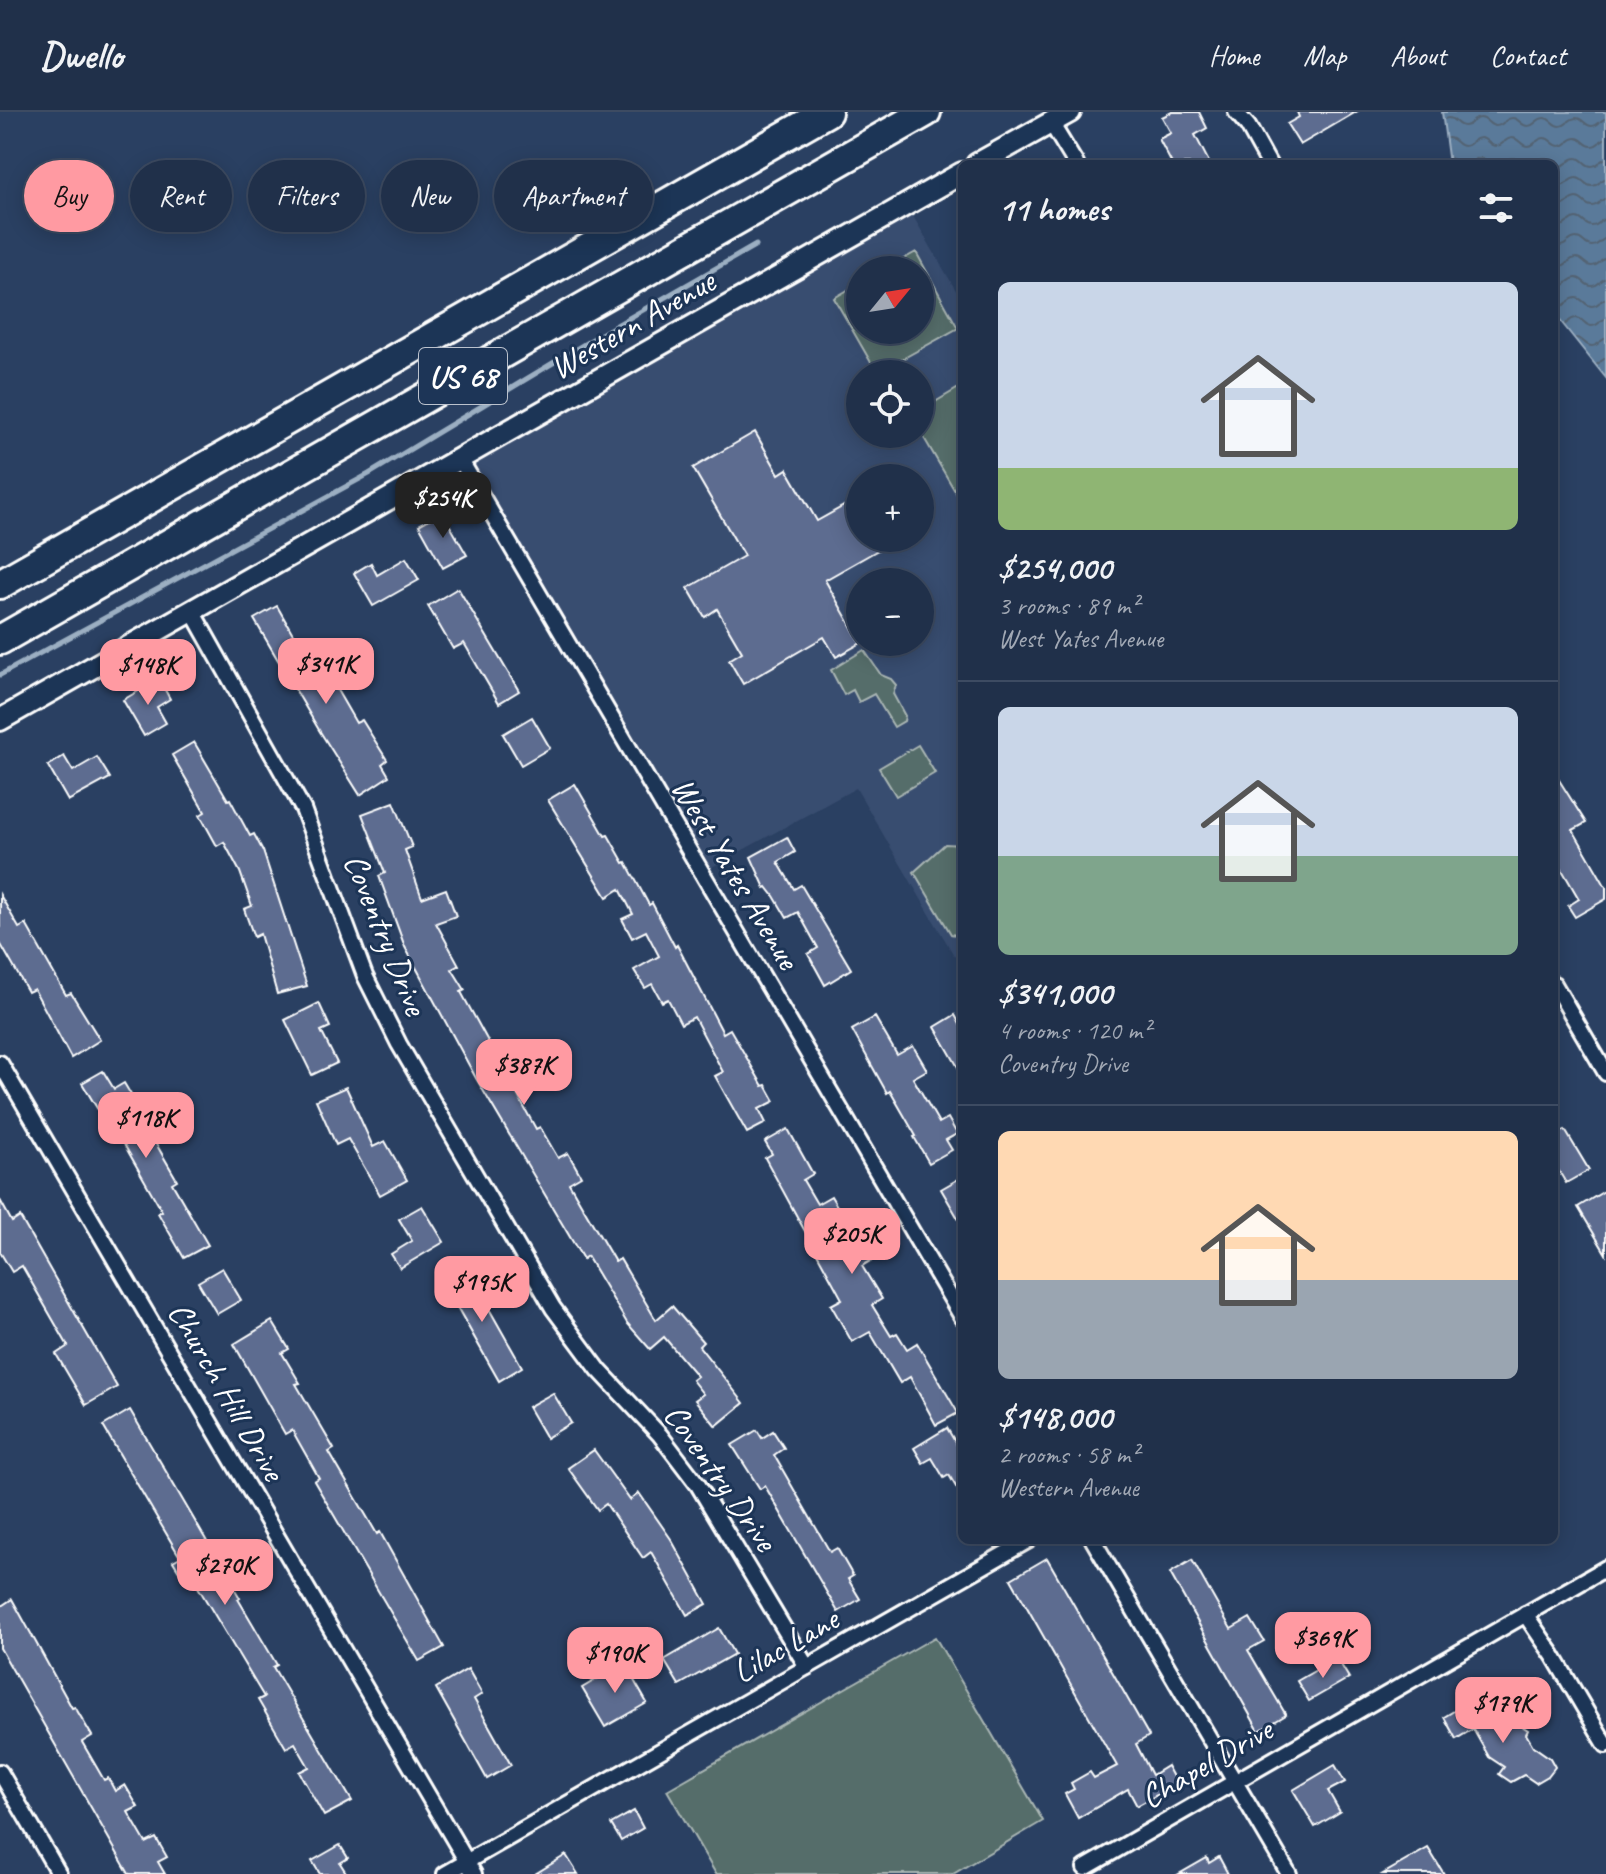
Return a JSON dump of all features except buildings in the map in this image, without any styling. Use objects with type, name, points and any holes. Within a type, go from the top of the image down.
[{"type":"highway","name":"US 68","points":[[0,584],[827,112]]},
{"type":"highway","name":"US 68","points":[[0,640],[926,112]]},
{"type":"street","points":[[984,160],[1070,112]]},
{"type":"street","points":[[1236,112],[1248,126],[1267,160]]},
{"type":"street","points":[[1051,123],[1074,160]]},
{"type":"street","name":"Western Avenue","points":[[0,720],[958,175]]},
{"type":"street","name":"West Yates Avenue","points":[[460,459],[958,1310]]},
{"type":"street","name":"Coventry Drive","points":[[192,611],[303,809],[365,976],[407,1058],[553,1308],[599,1370],[660,1435],[698,1485],[807,1667]]},
{"type":"street","points":[[1558,991],[1606,1073]]},
{"type":"street","name":"Church Hill Drive","points":[[0,1063],[470,1868]]},
{"type":"street","name":"Lilac Lane","points":[[445,1874],[470,1868],[807,1667],[1022,1544]]},
{"type":"street","points":[[1095,1544],[1289,1874]]},
{"type":"street","name":"Chapel Drive","points":[[1085,1868],[1606,1568]]},
{"type":"street","points":[[1525,1614],[1606,1745]]},
{"type":"street","points":[[0,1772],[59,1874]]},
{"type":"shaded area","points":[[906,204],[958,294],[958,955],[955,957],[856,788],[701,873],[460,459]]},
{"type":"green space","points":[[934,285],[958,328],[934,341]]},
{"type":"green space","points":[[846,291],[846,319],[834,298]]},
{"type":"green space","points":[[860,344],[929,344],[900,360],[870,360]]},
{"type":"green space","points":[[958,388],[958,496],[930,448],[934,448],[934,403]]},
{"type":"green space","points":[[854,656],[868,656],[881,675],[896,685],[893,694],[905,716],[904,721],[894,727],[874,694],[859,702],[853,690],[844,695],[831,670]]},
{"type":"green space","points":[[918,745],[935,773],[896,796],[879,768]]},
{"type":"green space","points":[[945,844],[958,845],[958,936],[951,934],[914,872]]},
{"type":"green space","points":[[935,1637],[1043,1821],[953,1874],[716,1874],[667,1790]]},
{"type":"water","points":[[1442,112],[1606,112],[1606,378],[1558,318],[1558,160],[1448,160]]},
{"type":"waterway","points":[[0,675],[369,474],[756,245]]}]
